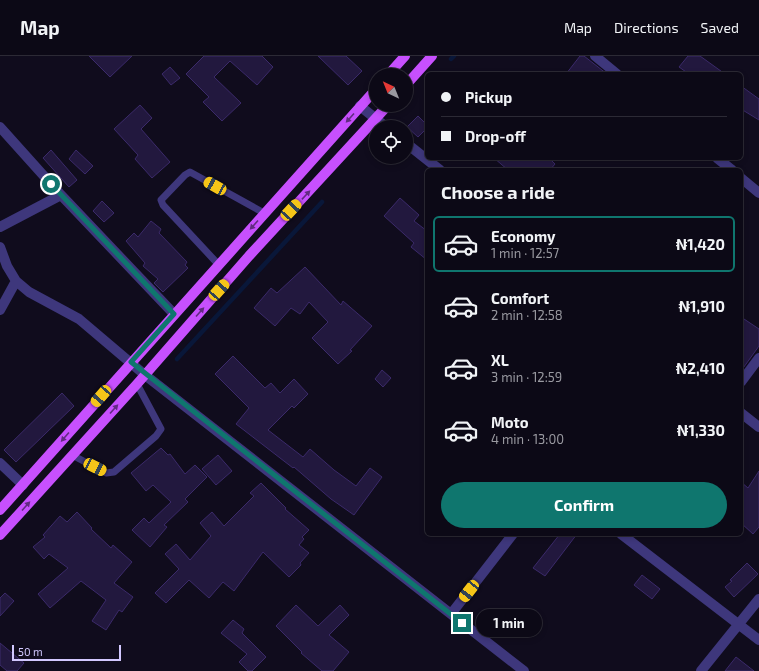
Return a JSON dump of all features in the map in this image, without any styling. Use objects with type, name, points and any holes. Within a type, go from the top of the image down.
[{"type":"main road","points":[[394,68],[405,56]]},
{"type":"main road","points":[[413,77],[432,56]]},
{"type":"main road","points":[[0,510],[369,96]]},
{"type":"main road","points":[[0,534],[137,384],[249,256],[382,112]]},
{"type":"street","points":[[595,56],[614,72]]},
{"type":"street","points":[[360,106],[376,118]]},
{"type":"street","points":[[0,126],[61,195],[174,314]]},
{"type":"street","points":[[413,149],[425,158]]},
{"type":"street","points":[[427,160],[437,168]]},
{"type":"street","points":[[720,160],[730,168]]},
{"type":"street","points":[[743,180],[759,193]]},
{"type":"street","points":[[0,227],[61,195]]},
{"type":"street","points":[[0,247],[7,266],[16,281],[29,292],[79,319],[145,375],[451,614],[520,670]]},
{"type":"street","points":[[0,310],[16,281]]},
{"type":"street","points":[[743,379],[759,358]]},
{"type":"street","points":[[743,415],[759,428]]},
{"type":"street","points":[[0,463],[23,485]]},
{"type":"street","points":[[451,614],[511,536]]},
{"type":"street","points":[[624,536],[759,640]]},
{"type":"street","points":[[701,671],[759,599]]},
{"type":"lane","points":[[218,264],[163,205],[161,200],[185,175],[190,172],[264,213]]},
{"type":"lane","points":[[72,456],[106,473],[114,472],[156,436],[160,428],[137,384]]},
{"type":"building","points":[[89,56],[132,56],[110,77]]},
{"type":"building","points":[[204,56],[262,56],[273,67],[257,85],[230,61],[214,77],[241,103],[222,121],[203,102],[209,97],[186,74]]},
{"type":"building","points":[[318,56],[346,56],[362,71],[348,85]]},
{"type":"building","points":[[580,56],[584,56],[604,72],[568,72]]},
{"type":"building","points":[[688,56],[700,56],[722,72],[686,72],[679,67]]},
{"type":"building","points":[[170,67],[180,78],[171,85],[162,74]]},
{"type":"building","points":[[743,87],[759,99],[759,120],[743,110]]},
{"type":"building","points":[[140,105],[152,118],[141,129],[170,162],[152,178],[135,159],[138,155],[114,129]]},
{"type":"building","points":[[418,116],[425,123],[425,130],[418,137],[413,132],[413,121]]},
{"type":"building","points":[[51,150],[77,180],[69,187],[43,158]]},
{"type":"building","points":[[76,150],[93,166],[85,174],[69,159]]},
{"type":"building","points":[[496,160],[551,160],[555,164],[552,168],[506,168]]},
{"type":"building","points":[[400,198],[419,215],[414,221],[425,229],[425,258],[411,247],[414,243],[384,216]]},
{"type":"building","points":[[102,201],[114,213],[104,222],[93,211]]},
{"type":"building","points":[[151,221],[161,229],[159,233],[187,262],[185,265],[188,268],[163,292],[154,283],[158,279],[143,266],[145,263],[126,241],[134,233],[138,237]]},
{"type":"building","points":[[305,267],[341,305],[343,301],[372,326],[350,350],[352,351],[338,364],[312,338],[328,322],[309,302],[300,314],[291,308],[275,326],[254,308],[271,288],[277,293]]},
{"type":"building","points":[[743,318],[759,329],[759,346],[743,368]]},
{"type":"building","points":[[233,356],[265,388],[271,383],[280,393],[294,379],[308,394],[294,408],[292,406],[268,430],[303,457],[310,449],[334,470],[356,486],[370,468],[382,477],[354,515],[331,499],[294,467],[293,468],[236,424],[249,408],[215,374]]},
{"type":"building","points":[[382,370],[391,378],[383,387],[375,379]]},
{"type":"building","points":[[62,393],[74,406],[16,462],[4,450]]},
{"type":"building","points":[[161,448],[168,455],[170,454],[185,474],[195,465],[207,477],[185,499],[188,502],[164,525],[167,527],[150,547],[132,530],[144,518],[149,523],[171,502],[153,485],[146,491],[131,473]]},
{"type":"building","points":[[218,455],[232,471],[216,485],[202,469]]},
{"type":"building","points":[[759,471],[759,527],[753,534],[743,525],[743,484],[748,488]]},
{"type":"building","points":[[261,483],[286,508],[285,509],[309,530],[302,537],[304,539],[299,545],[309,553],[300,563],[301,565],[289,577],[263,552],[234,591],[223,582],[209,598],[189,580],[166,603],[155,593],[179,569],[165,554],[176,544],[190,560],[211,536],[200,523],[212,512],[224,526],[254,496],[250,493]]},
{"type":"building","points":[[77,512],[92,528],[91,529],[111,548],[113,545],[132,562],[114,583],[133,597],[122,612],[119,610],[106,630],[92,621],[106,600],[81,581],[50,608],[38,594],[68,568],[49,554],[44,559],[33,547],[45,537],[43,535],[60,516],[67,522]]},
{"type":"building","points":[[558,536],[575,536],[545,576],[533,568]]},
{"type":"building","points":[[747,563],[758,574],[734,597],[725,587]]},
{"type":"building","points":[[642,575],[660,589],[652,599],[634,585]]},
{"type":"building","points":[[5,593],[14,601],[0,616],[0,598]]},
{"type":"building","points":[[296,605],[318,626],[340,605],[349,615],[329,635],[349,652],[333,671],[322,671],[301,653],[302,652],[276,626]]},
{"type":"building","points":[[233,620],[244,629],[242,633],[266,657],[252,671],[248,671],[239,662],[247,654],[221,633]]},
{"type":"building","points":[[0,643],[24,663],[17,671],[7,671],[0,665]]},
{"type":"building","points":[[736,657],[754,671],[725,671]]},
{"type":"waterway","points":[[451,59],[454,56]]},
{"type":"waterway","points":[[177,359],[322,202]]},
{"type":"route","points":[[51,184],[174,314],[131,362],[145,375],[462,623]]}]
